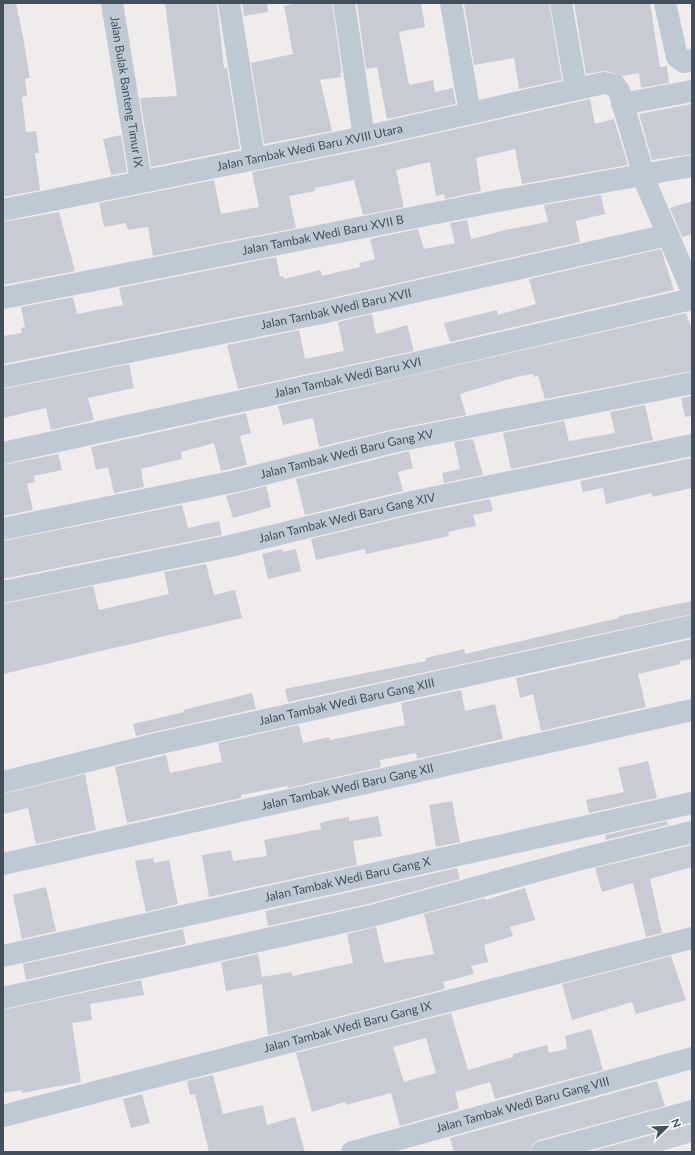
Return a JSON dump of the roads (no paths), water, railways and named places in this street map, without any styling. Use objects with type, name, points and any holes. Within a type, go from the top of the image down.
[{"type":"street","name":"Jalan Bulak Banteng Timur IX","points":[[112,3],[141,181]]},
{"type":"street","points":[[229,3],[254,158]]},
{"type":"street","points":[[344,3],[364,137]]},
{"type":"street","points":[[451,3],[470,113]]},
{"type":"street","points":[[561,3],[576,89]]},
{"type":"street","points":[[665,3],[677,57],[684,62],[692,60]]},
{"type":"street","name":"Jalan Tambak Wedi Baru XVIII Utara","points":[[3,210],[254,158],[364,137],[604,83],[618,94],[692,91]]},
{"type":"street","points":[[618,94],[643,174],[668,235],[688,266],[692,291]]},
{"type":"street","name":"Jalan Tambak Wedi Baru XVII B","points":[[3,298],[643,174],[692,166]]},
{"type":"street","name":"Jalan Tambak Wedi Baru XVII","points":[[3,377],[317,314],[668,235]]},
{"type":"street","name":"Jalan Tambak Wedi Baru XVI","points":[[3,453],[410,364],[692,299]]},
{"type":"street","name":"Jalan Tambak Wedi Baru Gang XV","points":[[3,529],[236,481],[392,442],[692,383]]},
{"type":"street","name":"Jalan Tambak Wedi Baru Gang XIV","points":[[3,592],[230,546],[412,502],[692,445]]},
{"type":"street","name":"Jalan Tambak Wedi Baru Gang XIII","points":[[3,782],[156,744],[692,626]]},
{"type":"street","name":"Jalan Tambak Wedi Baru Gang XII","points":[[3,864],[692,710]]},
{"type":"street","name":"Jalan Tambak Wedi Baru Gang X","points":[[3,956],[692,803]]},
{"type":"street","points":[[3,998],[371,916],[692,832]]},
{"type":"street","name":"Jalan Tambak Wedi Baru Gang IX","points":[[3,1116],[692,938]]},
{"type":"street","name":"Jalan Tambak Wedi Baru Gang VIII","points":[[352,1152],[692,1058]]},
{"type":"street","points":[[542,1152],[692,1111]]}]
